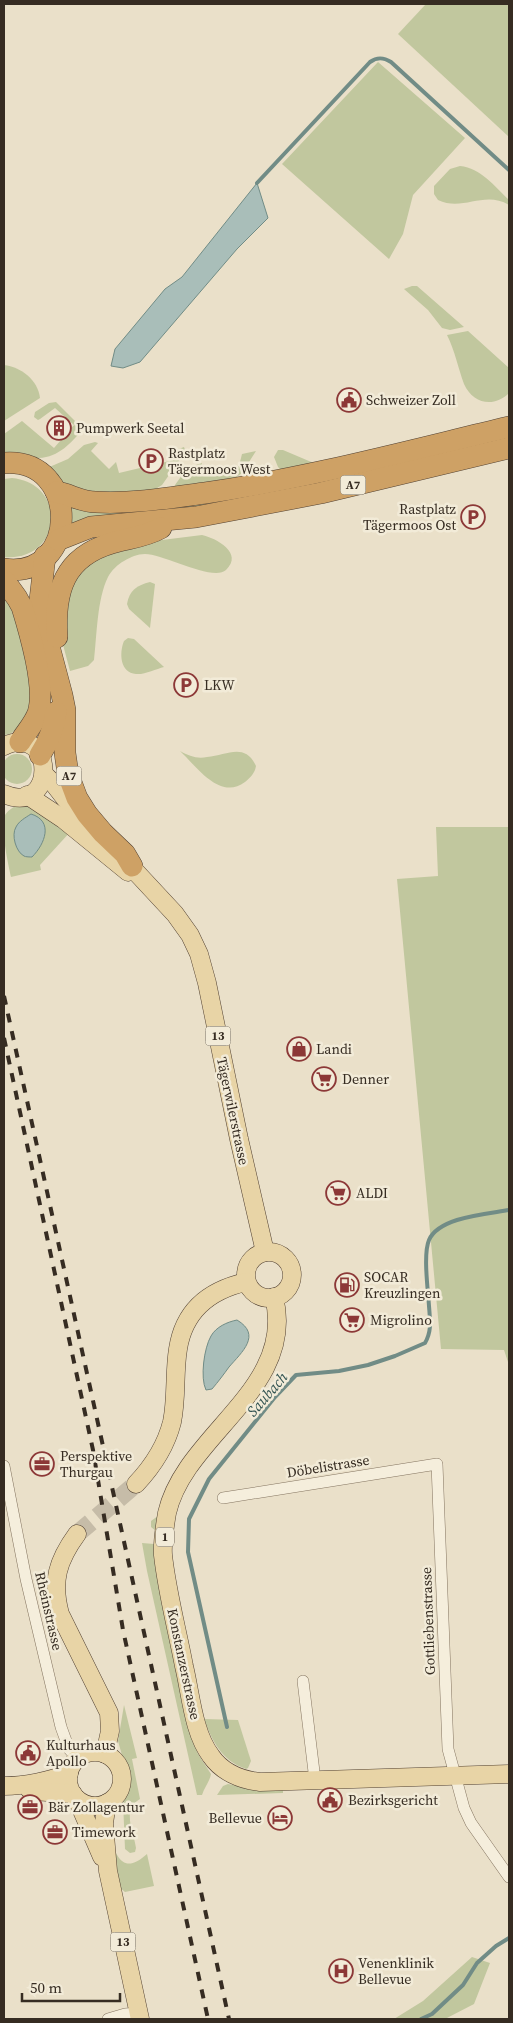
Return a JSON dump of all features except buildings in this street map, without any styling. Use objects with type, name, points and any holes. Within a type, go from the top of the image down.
[{"type":"highway","name":"A7","points":[[56,492],[66,493],[88,502],[123,502],[229,490],[282,480],[509,427]]},
{"type":"highway","name":"A7","points":[[4,569],[28,566],[52,548],[91,527],[174,520],[321,493],[509,448]]},
{"type":"highway","name":"A7","points":[[4,463],[32,467],[46,478],[56,492],[62,514],[40,600],[45,631],[53,656],[65,710],[66,764],[73,790],[88,814],[103,833],[125,854],[132,866]]},
{"type":"highway","points":[[53,656],[57,637],[58,598],[63,582],[72,566],[94,550],[122,540],[142,537],[174,520]]},
{"type":"highway","points":[[4,580],[18,598],[22,607],[40,686],[38,712],[35,722],[12,744]]},
{"type":"highway","name":"A7","points":[[42,765],[55,724],[58,682]]},
{"type":"main road","points":[[4,794],[17,797],[27,795],[38,788],[42,765],[31,746],[12,744]]},
{"type":"main road","name":"13","points":[[42,765],[75,812],[132,866],[157,895]]},
{"type":"main road","name":"13","points":[[27,795],[63,819],[157,895]]},
{"type":"main road","name":"Tägerwilerstrasse","points":[[157,895],[175,914],[190,935],[203,969],[265,1252]]},
{"type":"main road","points":[[265,1252],[272,1252],[285,1259],[292,1272],[288,1288],[274,1297],[261,1297],[254,1293],[246,1282],[245,1274],[251,1259],[265,1252]]},
{"type":"main road","points":[[136,1484],[160,1454],[168,1435],[172,1420],[181,1333],[190,1316],[203,1301],[213,1294],[230,1286],[246,1282]]},
{"type":"main road","name":"Konstanzerstrasse","points":[[274,1297],[277,1307],[277,1333],[270,1360],[255,1385],[180,1481],[167,1513],[163,1552],[168,1590],[195,1716],[201,1737],[210,1756],[224,1770],[250,1781],[509,1774]]},
{"type":"main road","points":[[77,1534],[59,1565],[56,1599],[60,1614],[109,1713],[110,1731],[105,1754]]},
{"type":"main road","points":[[4,1786],[22,1786],[32,1782],[58,1778],[73,1766],[91,1752],[105,1754],[118,1764],[122,1779],[118,1794],[107,1803],[95,1806],[83,1803],[75,1797],[69,1784],[73,1766]]},
{"type":"main road","points":[[22,1786],[34,1791],[75,1797]]},
{"type":"main road","name":"13","points":[[75,1797],[108,1871]]},
{"type":"main road","name":"13","points":[[107,1803],[104,1822],[108,1871],[139,2016]]},
{"type":"street","name":"Döbelistrasse","points":[[223,1498],[437,1464]]},
{"type":"street","name":"Gottliebenstrasse","points":[[437,1464],[448,1749],[464,1808],[471,1823],[509,1877]]},
{"type":"street","name":"Rheinstrasse","points":[[4,1466],[26,1579],[60,1728],[69,1749],[73,1766]]},
{"type":"street","points":[[303,1681],[315,1780]]},
{"type":"street","points":[[108,2019],[125,2014],[139,2016]]},
{"type":"green space","points":[[426,4],[509,4],[509,137],[398,34]]},
{"type":"green space","points":[[378,62],[465,138],[413,195],[403,234],[389,259],[282,164]]},
{"type":"green space","points":[[460,166],[468,167],[487,178],[509,200],[509,205],[491,200],[456,204],[438,200],[434,194],[434,186],[450,169]]},
{"type":"green space","points":[[417,286],[464,327],[450,330],[442,328],[428,310],[404,289]]},
{"type":"green space","points":[[468,331],[509,368],[509,393],[497,401],[484,402],[478,400],[468,391],[464,384],[447,335]]},
{"type":"green space","points":[[4,365],[17,368],[28,376],[39,391],[40,398],[4,421]]},
{"type":"green space","points":[[56,402],[83,429],[74,439],[59,452],[46,457],[4,457],[4,434],[22,421],[54,448],[74,425],[55,408],[38,420],[34,417],[35,412],[49,403]]},
{"type":"green space","points":[[98,443],[91,451],[109,469],[116,462],[119,473],[178,459],[176,450],[184,447],[187,456],[181,458],[162,485],[143,494],[72,490],[47,468],[68,459],[84,445]]},
{"type":"green space","points":[[278,450],[283,450],[316,464],[281,470],[274,457]]},
{"type":"green space","points":[[256,451],[242,473],[235,478],[173,488],[185,472],[196,465],[202,463],[200,475],[239,466],[242,454]]},
{"type":"green space","points":[[12,478],[30,483],[43,494],[50,507],[51,522],[47,536],[38,548],[23,555],[4,557],[4,479]]},
{"type":"green space","points":[[250,498],[65,530],[67,506]]},
{"type":"green space","points":[[202,535],[214,539],[230,552],[231,564],[226,570],[220,573],[211,573],[145,554],[134,556],[122,562],[111,572],[104,586],[94,660],[88,666],[70,671],[62,641],[61,608],[76,569],[122,545]]},
{"type":"green space","points":[[150,582],[155,584],[150,628],[129,609],[127,604],[134,589]]},
{"type":"green space","points":[[4,595],[18,617],[34,701],[21,726],[10,734],[4,735]]},
{"type":"green space","points":[[128,638],[134,639],[164,667],[139,674],[131,673],[127,670],[121,656],[122,646]]},
{"type":"green space","points":[[180,751],[200,758],[241,752],[247,754],[252,759],[256,766],[255,771],[245,782],[236,787],[218,785],[201,773]]},
{"type":"green space","points":[[17,754],[28,758],[32,769],[28,780],[17,784],[6,780],[2,769],[6,758]]},
{"type":"green space","points":[[21,804],[32,806],[71,831],[40,865],[41,870],[11,877],[3,828],[5,815],[8,811]]},
{"type":"green space","points":[[436,827],[509,827],[509,1365],[504,1350],[441,1349],[397,879],[438,876]]},
{"type":"green space","points":[[158,1516],[193,1739],[198,1754],[211,1774],[202,1795],[197,1795],[142,1543],[154,1544],[156,1531],[151,1527],[151,1521]]},
{"type":"green space","points":[[124,1705],[137,1758],[132,1759],[140,1799],[134,1803],[131,1809],[130,1821],[136,1848],[135,1852],[130,1853],[125,1849],[123,1801],[129,1780],[118,1741]]},
{"type":"green space","points":[[204,1719],[238,1720],[251,1761],[248,1768],[246,1769],[230,1761],[224,1755],[214,1742]]},
{"type":"green space","points":[[228,1784],[243,1787],[283,1789],[283,1793],[217,1795],[223,1786]]},
{"type":"green space","points":[[110,1837],[119,1858],[123,1862],[133,1863],[147,1854],[154,1886],[125,1892],[119,1887]]},
{"type":"green space","points":[[472,1957],[490,1963],[474,2004],[445,2019],[394,2019],[423,2001]]},
{"type":"water","points":[[257,183],[268,218],[237,249],[140,362],[123,368],[111,366],[115,349],[165,289],[182,277]]},
{"type":"water","points":[[31,814],[38,817],[45,827],[41,846],[32,857],[21,854],[15,843],[14,834],[19,823]]},
{"type":"water","points":[[237,1320],[248,1332],[247,1344],[212,1389],[206,1390],[203,1371],[209,1341],[213,1333],[219,1328]]},
{"type":"waterway","points":[[257,183],[370,62],[380,58],[391,62],[509,170]]},
{"type":"waterway","name":"Saubach","points":[[227,1727],[188,1552],[189,1519],[209,1479],[275,1397],[296,1375],[339,1371],[368,1365],[425,1343],[430,1325],[426,1254],[429,1240],[434,1232],[453,1221],[509,1210]]},
{"type":"waterway","points":[[421,2019],[432,2014],[463,1985],[477,1963],[496,1946],[509,1938]]},
{"type":"tunnel","points":[[77,1534],[136,1484]]},
{"type":"railway","points":[[4,996],[229,2019]]},
{"type":"railway","points":[[4,1038],[93,1450],[123,1630],[208,2019]]},
{"type":"place","name":"Schweizer Zoll","points":[[349,400]]},
{"type":"place","name":"Pumpwerk Seetal","points":[[59,428]]},
{"type":"place","name":"Rastplatz Tägermoos West","points":[[151,461]]},
{"type":"place","name":"Rastplatz Tägermoos Ost","points":[[473,517]]},
{"type":"place","name":"LKW","points":[[186,685]]},
{"type":"place","name":"Landi","points":[[299,1049]]},
{"type":"place","name":"Denner","points":[[324,1079]]},
{"type":"place","name":"ALDI","points":[[338,1193]]},
{"type":"place","name":"SOCAR Kreuzlingen","points":[[347,1285]]},
{"type":"place","name":"Migrolino","points":[[352,1320]]},
{"type":"place","name":"Perspektive Thurgau","points":[[42,1464]]},
{"type":"place","name":"Kulturhaus Apollo","points":[[28,1753]]},
{"type":"place","name":"Bezirksgericht","points":[[330,1800]]},
{"type":"place","name":"Bär Zollagentur","points":[[30,1807]]},
{"type":"place","name":"Bellevue","points":[[280,1818]]},
{"type":"place","name":"Timework","points":[[55,1832]]},
{"type":"place","name":"Venenklinik Bellevue","points":[[341,1971]]}]
